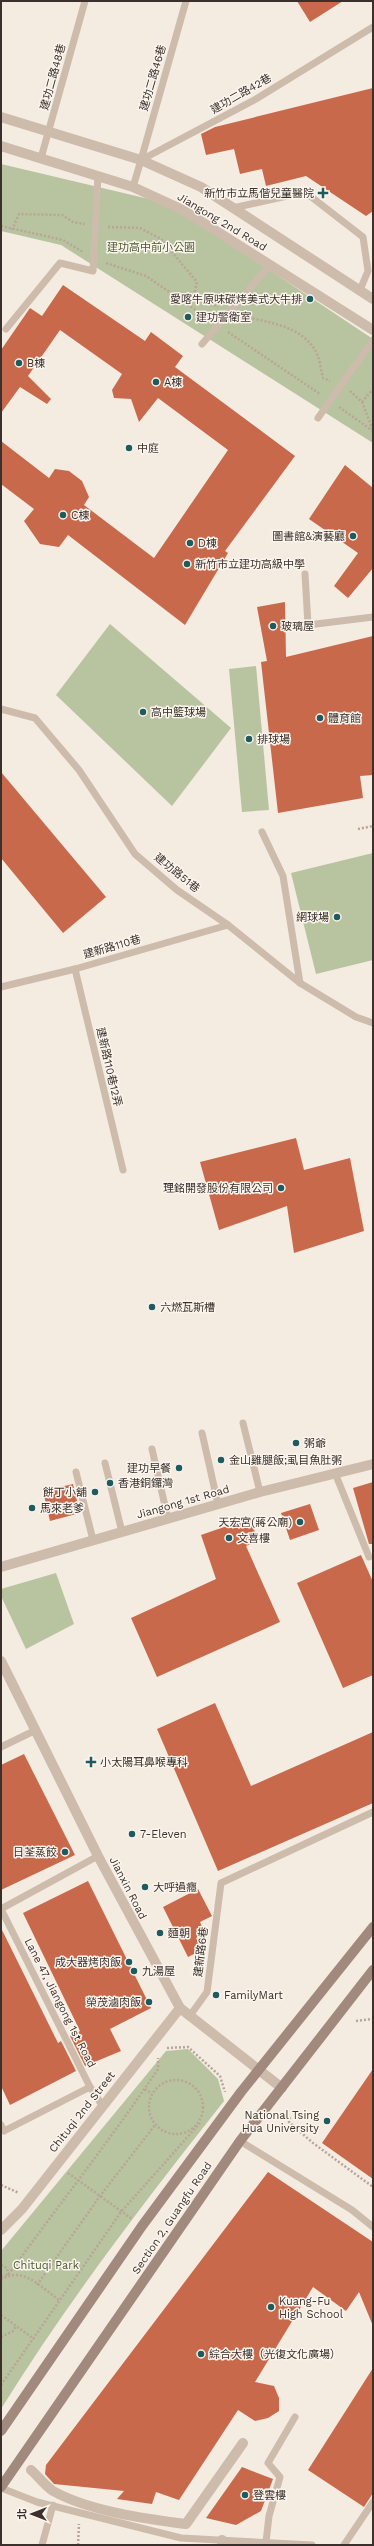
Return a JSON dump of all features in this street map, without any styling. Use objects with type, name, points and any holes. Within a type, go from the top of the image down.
[{"type":"main road","name":"Section 2, Guangfu Road","points":[[1,2431],[142,2226],[261,2069],[373,1927]]},
{"type":"main road","name":"Section 2, Guangfu Road","points":[[1,2487],[240,2140],[373,1970]]},
{"type":"street","name":"Jiangong 2nd Road","points":[[1,117],[141,160],[201,187],[373,299]]},
{"type":"street","name":"Jiangong 2nd Road","points":[[1,146],[133,187],[183,210],[373,330]]},
{"type":"street","name":"Jiangong 1st Road","points":[[1,1567],[260,1492],[373,1464]]},
{"type":"street","name":"Jianxin Road","points":[[1,1660],[98,1856],[180,2008],[189,2017],[261,2069],[282,2088]]},
{"type":"street","name":"Chituqi 2nd Street","points":[[1,2230],[29,2200],[102,2105],[180,2008]]},
{"type":"street","points":[[31,2470],[52,2490],[74,2500],[142,2518],[186,2524],[243,2443]]},
{"type":"lane","name":"建功二路48巷","points":[[41,158],[85,1]]},
{"type":"lane","name":"建功二路46巷","points":[[141,160],[186,1]]},
{"type":"lane","name":"建功二路42巷","points":[[141,160],[256,99],[373,27]]},
{"type":"lane","points":[[133,187],[141,160]]},
{"type":"lane","points":[[6,329],[60,263],[93,271],[98,176]]},
{"type":"lane","points":[[233,208],[305,192],[363,237],[371,270],[360,290]]},
{"type":"lane","points":[[202,344],[270,265]]},
{"type":"lane","points":[[318,418],[331,402],[373,340]]},
{"type":"lane","points":[[305,574],[308,625],[373,617]]},
{"type":"lane","name":"建功路51巷","points":[[1,709],[36,718],[79,770],[135,854],[177,890],[228,925],[300,983],[356,1017],[373,1024]]},
{"type":"lane","points":[[262,832],[283,876],[300,983]]},
{"type":"lane","name":"建新路110巷","points":[[1,987],[75,969],[228,925]]},
{"type":"lane","name":"建新路110巷12弄","points":[[75,969],[123,1170]]},
{"type":"lane","points":[[243,1423],[260,1492]]},
{"type":"lane","points":[[202,1433],[218,1504]]},
{"type":"lane","points":[[152,1449],[168,1519]]},
{"type":"lane","points":[[105,1463],[122,1532]]},
{"type":"lane","points":[[76,1472],[93,1540]]},
{"type":"lane","points":[[335,1473],[369,1557]]},
{"type":"lane","points":[[1,1747],[36,1730]]},
{"type":"lane","name":"建新路6巷","points":[[189,2017],[207,1992],[221,1883],[373,1812]]},
{"type":"lane","points":[[1,1909],[98,1856]]},
{"type":"lane","name":"Lane 47, Jiangong 1st Road","points":[[1,1909],[90,2087],[102,2105]]},
{"type":"lane","points":[[3,2128],[90,2087]]},
{"type":"lane","points":[[240,2140],[352,2210],[373,2227]]},
{"type":"lane","points":[[266,2542],[269,2516],[280,2477],[268,2463],[295,2417]]},
{"type":"lane","points":[[1,2487],[53,2505],[181,2538],[222,2542],[266,2542],[312,2545]]},
{"type":"lane","points":[[344,2545],[373,2502]]},
{"type":"lane","points":[[42,2545],[53,2505]]},
{"type":"path","points":[[12,230],[19,214],[62,215],[73,222],[95,226],[140,228],[161,240],[197,282],[194,296],[230,313],[277,324],[301,334],[317,353],[323,378],[342,385],[362,402],[373,430]]},
{"type":"path","points":[[1,226],[12,230],[63,240],[93,259],[146,276],[373,430]]},
{"type":"path","points":[[362,402],[373,388]]},
{"type":"path","points":[[358,829],[373,826]]},
{"type":"path","points":[[356,2021],[373,2019]]},
{"type":"path","points":[[8,2275],[78,2180],[114,2136],[158,2069],[158,2056],[166,2048],[188,2047],[220,2076],[225,2092],[222,2098]]},
{"type":"path","points":[[1,2385],[121,2212],[195,2127],[202,2113],[203,2104],[196,2089],[188,2083],[170,2080],[161,2084],[152,2094],[148,2108],[155,2125],[161,2131],[178,2135],[195,2127],[206,2120]]},
{"type":"path","points":[[144,2089],[152,2094]]},
{"type":"path","points":[[290,2117],[289,2122],[313,2143],[373,2187]]},
{"type":"path","points":[[37,2285],[100,2196],[155,2125]]},
{"type":"path","points":[[57,2164],[142,2226]]},
{"type":"path","points":[[1,2185],[29,2200]]},
{"type":"path","points":[[1,2265],[7,2268],[8,2275]]},
{"type":"path","points":[[1,2278],[8,2275],[23,2275],[59,2300]]},
{"type":"path","points":[[1,2315],[34,2339]]},
{"type":"path","points":[[1,2337],[13,2331],[16,2326]]},
{"type":"path","points":[[78,2545],[79,2512]]},
{"type":"green space","name":"建功高中前小公園","points":[[1,164],[170,204],[373,339],[373,443],[61,245],[1,231]]},
{"type":"green space","name":"高中籃球場","points":[[110,624],[231,728],[172,806],[56,695]]},
{"type":"green space","name":"排球場","points":[[256,666],[269,810],[242,812],[229,669]]},
{"type":"green space","name":"網球場","points":[[373,853],[373,960],[316,974],[291,873]]},
{"type":"green space","points":[[56,1573],[74,1624],[26,1649],[1,1596],[1,1589]]},
{"type":"green space","name":"Chituqi Park","points":[[188,2049],[218,2079],[224,2101],[165,2176],[80,2290],[1,2409],[1,2251],[166,2051]]},
{"type":"building","points":[[297,1],[343,1],[310,22]]},
{"type":"building","name":"新竹市立馬偕兒童醫院","points":[[373,88],[373,211],[366,216],[306,176],[266,186],[262,169],[240,174],[234,149],[206,155],[201,134],[215,127]]},
{"type":"building","points":[[63,285],[145,341],[151,332],[183,356],[175,367],[295,456],[225,551],[228,553],[185,625],[68,535],[59,547],[40,544],[24,521],[34,509],[1,484],[1,441],[49,478],[55,469],[69,471],[82,481],[89,497],[84,505],[154,558],[228,450],[158,398],[139,422],[131,399],[114,398],[112,390],[122,374],[60,330],[28,376],[51,399],[47,404],[20,387],[1,413],[1,350],[30,308],[42,316]]},
{"type":"building","name":"圖書館&演藝廳","points":[[345,465],[373,488],[373,568],[348,598],[334,586],[358,553],[309,519]]},
{"type":"building","name":"體育館","points":[[285,602],[286,657],[373,636],[373,775],[360,776],[363,798],[278,813],[261,662],[267,661],[257,607]]},
{"type":"building","points":[[1,772],[106,897],[63,933],[1,858]]},
{"type":"building","name":"理銘開發股份有限公司","points":[[296,1138],[304,1170],[350,1158],[364,1231],[294,1253],[287,1206],[219,1230],[200,1162]]},
{"type":"building","points":[[373,1482],[373,1544],[369,1544],[353,1488]]},
{"type":"building","points":[[73,1484],[80,1513],[50,1521],[43,1491]]},
{"type":"building","name":"天宏宮(蔣公廟)","points":[[310,1504],[319,1530],[290,1540],[281,1513]]},
{"type":"building","points":[[250,1518],[258,1541],[246,1546],[280,1622],[157,1677],[131,1618],[216,1579],[201,1535]]},
{"type":"building","points":[[361,1555],[373,1582],[373,1675],[343,1688],[297,1583]]},
{"type":"building","points":[[215,1703],[251,1786],[373,1732],[373,1803],[218,1871],[157,1729]]},
{"type":"building","points":[[24,1754],[75,1855],[1,1890],[1,1765]]},
{"type":"building","points":[[88,1881],[151,2008],[110,2029],[121,2051],[85,2066],[70,2036],[80,2031],[23,1913]]},
{"type":"building","points":[[198,1889],[212,1916],[200,1922],[205,1933],[196,1938],[202,1950],[188,1957],[163,1907]]},
{"type":"building","points":[[1,1928],[58,2043],[61,2041],[76,2071],[10,2105],[1,2086]]},
{"type":"building","points":[[373,2069],[373,2179],[322,2143]]},
{"type":"building","name":"綜合大樓（光復文化廣場）","points":[[268,2172],[373,2242],[373,2326],[359,2292],[346,2311],[313,2287],[255,2382],[274,2386],[279,2398],[279,2411],[268,2418],[255,2421],[238,2410],[179,2500],[156,2492],[152,2504],[117,2499],[124,2491],[54,2484],[45,2474],[46,2465]]},
{"type":"building","points":[[373,2368],[373,2493],[364,2507],[308,2470]]},
{"type":"building","name":"登雲樓","points":[[242,2467],[273,2479],[261,2511],[236,2525],[206,2518]]},
{"type":"place","name":"新竹市立馬偕兒童醫院","points":[[323,193]]},
{"type":"place","name":"愛喀牛原味碳烤美式大牛排","points":[[310,299]]},
{"type":"place","name":"建功警衛室","points":[[188,317]]},
{"type":"place","name":"B棟","points":[[19,363]]},
{"type":"place","name":"A棟","points":[[156,382]]},
{"type":"place","name":"中庭","points":[[129,448]]},
{"type":"place","name":"C棟","points":[[63,515]]},
{"type":"place","name":"圖書館&演藝廳","points":[[353,536]]},
{"type":"place","name":"D棟","points":[[190,543]]},
{"type":"place","name":"新竹市立建功高級中學","points":[[187,564]]},
{"type":"place","name":"玻璃屋","points":[[273,626]]},
{"type":"place","name":"高中籃球場","points":[[143,712]]},
{"type":"place","name":"體育館","points":[[320,718]]},
{"type":"place","name":"排球場","points":[[249,739]]},
{"type":"place","name":"網球場","points":[[337,917]]},
{"type":"place","name":"理銘開發股份有限公司","points":[[281,1188]]},
{"type":"place","name":"六燃瓦斯槽","points":[[152,1307]]},
{"type":"place","name":"粥爺","points":[[296,1443]]},
{"type":"place","name":"金山雞腿飯;虱目魚肚粥","points":[[221,1460]]},
{"type":"place","name":"建功早餐","points":[[179,1468]]},
{"type":"place","name":"香港銅鑼灣","points":[[110,1483]]},
{"type":"place","name":"餅丁小舖","points":[[95,1492]]},
{"type":"place","name":"馬來老爹","points":[[32,1508]]},
{"type":"place","name":"天宏宮(蔣公廟)","points":[[300,1522]]},
{"type":"place","name":"文喜樓","points":[[229,1538]]},
{"type":"place","name":"小太陽耳鼻喉專科","points":[[91,1762]]},
{"type":"place","name":"7-Eleven","points":[[132,1834]]},
{"type":"place","name":"日荃蒸餃","points":[[65,1852]]},
{"type":"place","name":"大呼過癮","points":[[145,1887]]},
{"type":"place","name":"麵朝","points":[[160,1933]]},
{"type":"place","name":"成大器烤肉飯","points":[[129,1962]]},
{"type":"place","name":"九湯屋","points":[[134,1971]]},
{"type":"place","name":"FamilyMart","points":[[216,1995]]},
{"type":"place","name":"榮茂滷肉飯","points":[[149,2002]]},
{"type":"place","name":"National Tsing Hua University","points":[[327,2121]]},
{"type":"place","name":"Kuang-Fu High School","points":[[271,2307]]},
{"type":"place","name":"綜合大樓（光復文化廣場）","points":[[201,2354]]},
{"type":"place","name":"登雲樓","points":[[245,2495]]}]
